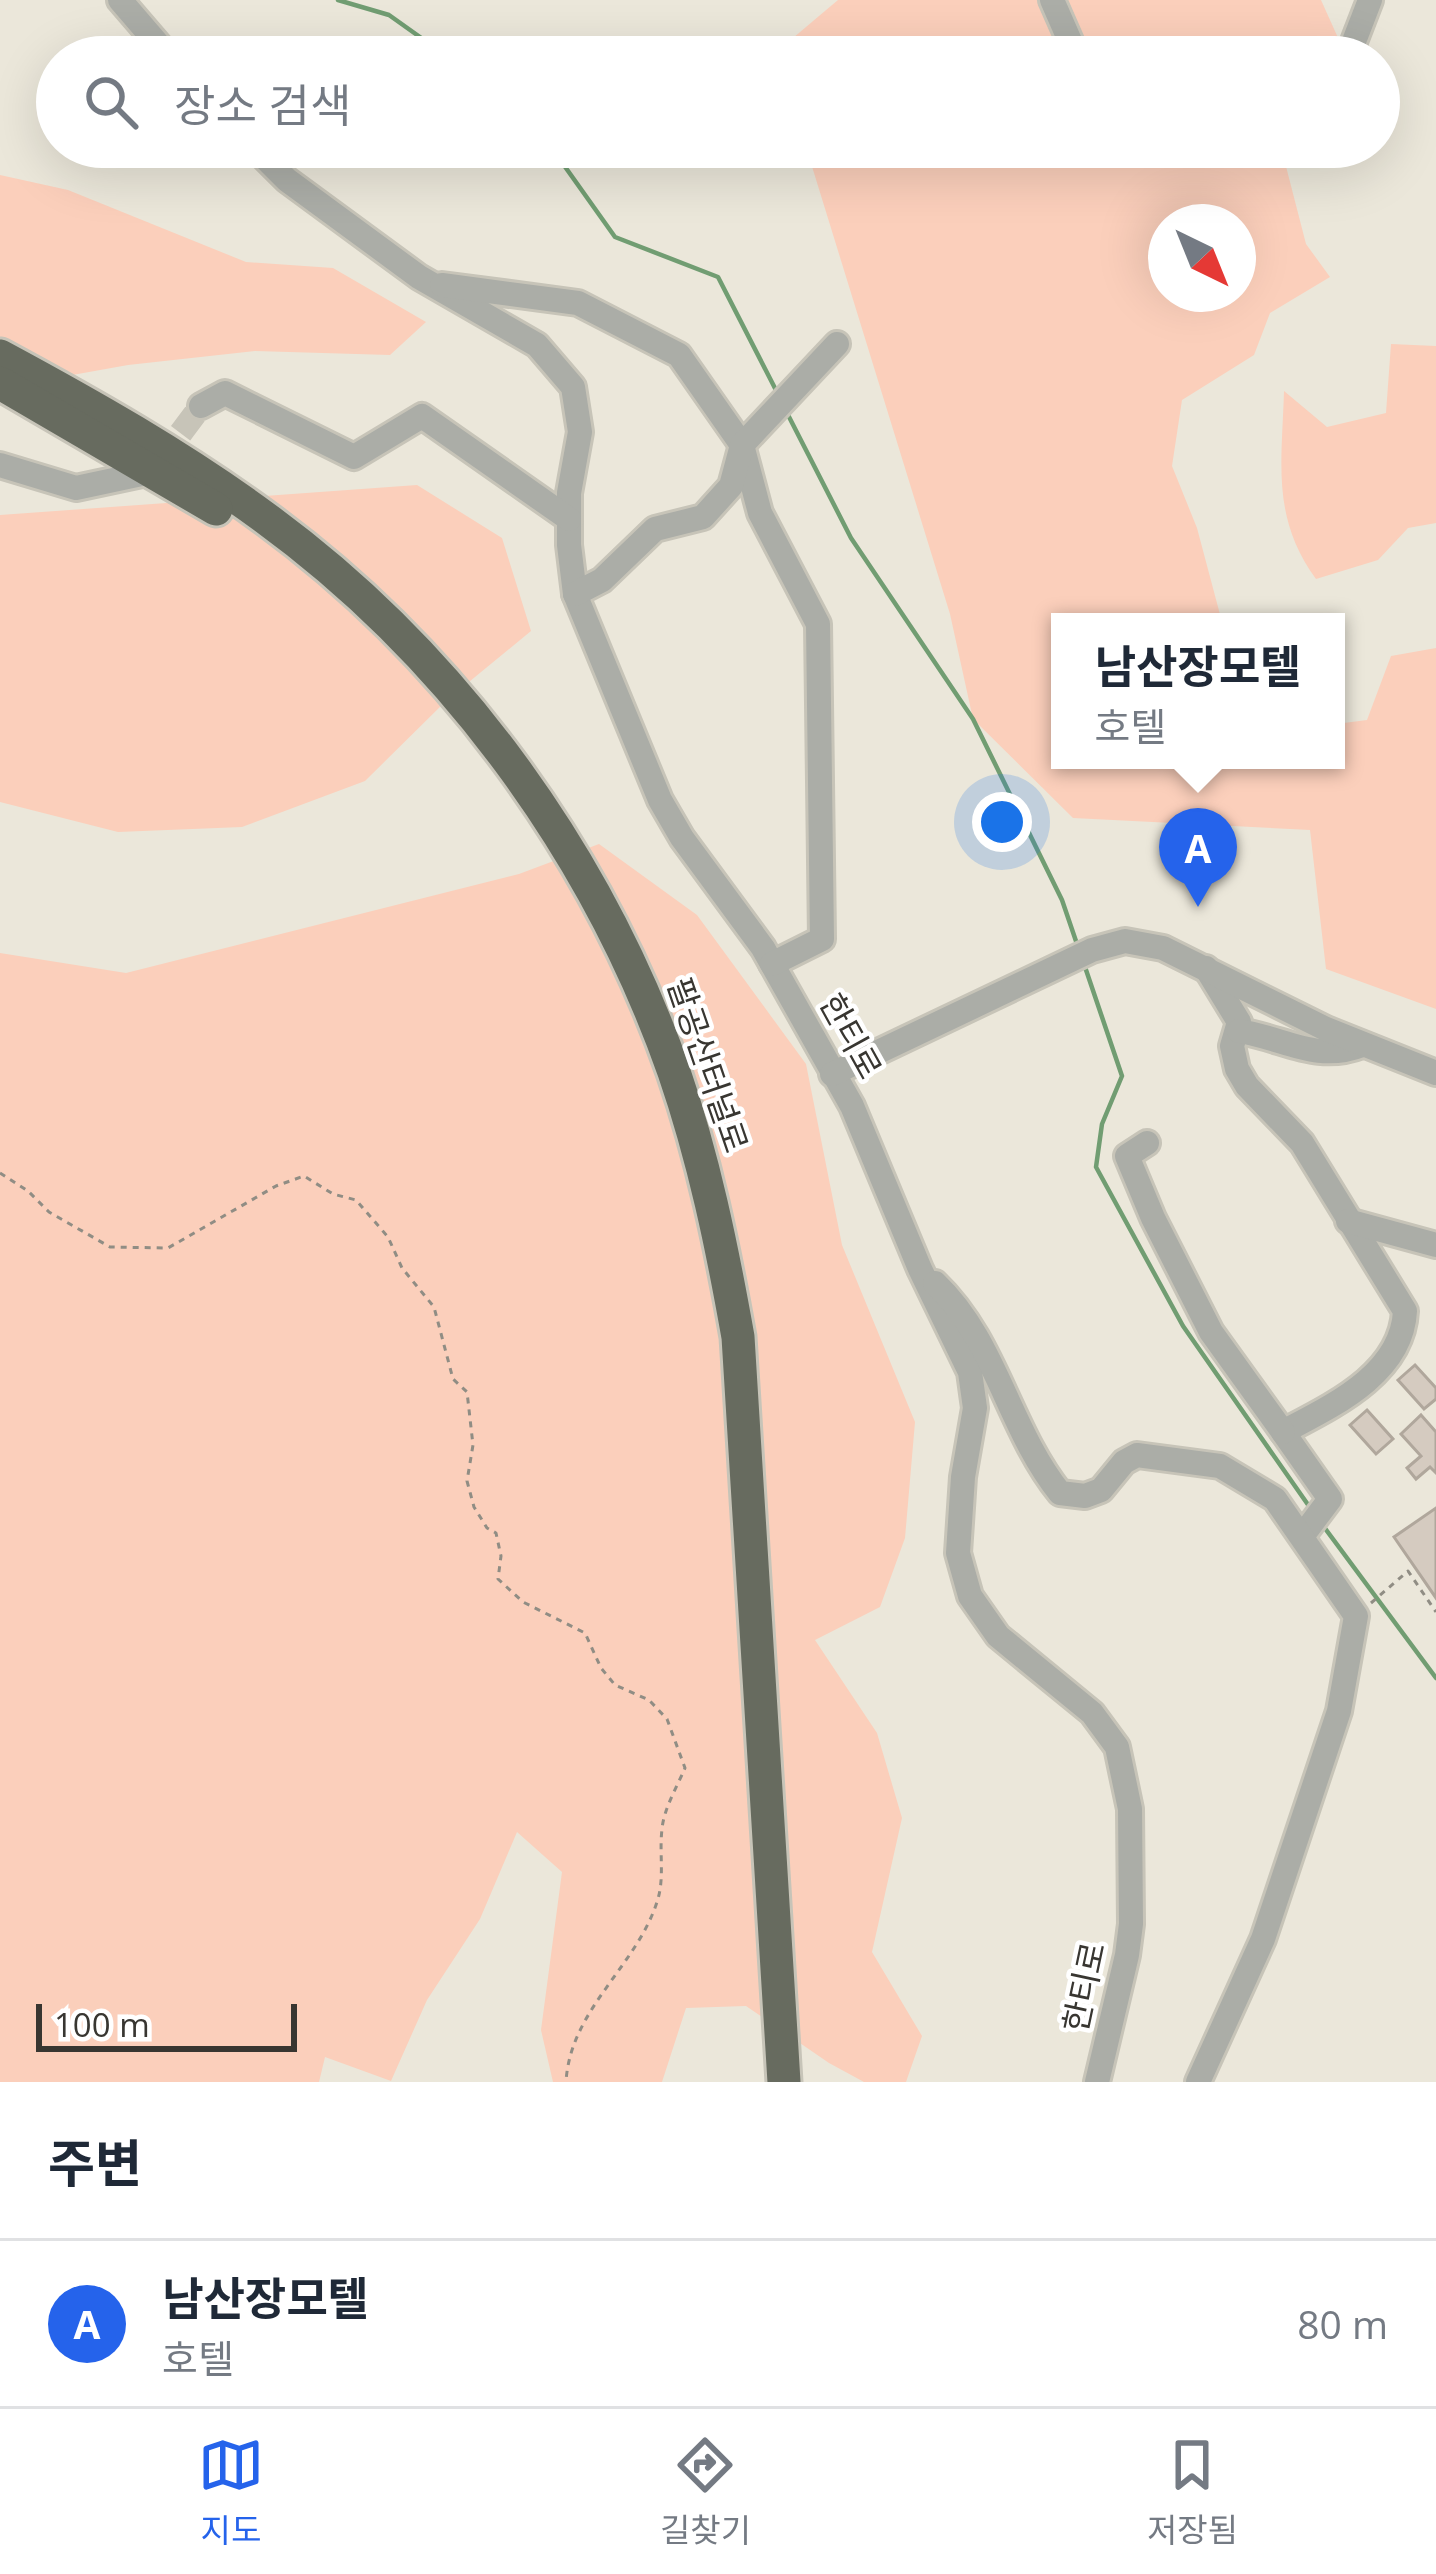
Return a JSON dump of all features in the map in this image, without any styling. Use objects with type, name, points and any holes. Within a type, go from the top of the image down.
[{"type":"highway","name":"팔공산터널로","points":[[0,356],[86,403],[267,519],[349,587],[436,671],[500,748],[552,824],[595,893],[633,971],[674,1072],[704,1170],[738,1337],[784,2082]]},
{"type":"highway","name":"팔공산터널로","points":[[0,383],[226,515],[282,556],[394,656],[493,770],[585,916],[620,991],[655,1081],[684,1183],[705,1268],[718,1356],[754,1861],[764,2082]]},
{"type":"street","points":[[120,0],[151,36]]},
{"type":"street","points":[[1052,0],[1068,36]]},
{"type":"street","points":[[1356,36],[1370,0]]},
{"type":"street","name":"한티로","points":[[275,168],[430,284],[537,345],[573,387],[580,432],[569,519],[575,594],[660,800],[772,964],[867,1137],[920,1269],[970,1372],[974,1393],[958,1536],[970,1596],[998,1636],[1103,1725],[1117,1747],[1126,1782],[1131,1924],[1101,2081]]},
{"type":"street","points":[[430,284],[578,303],[679,355],[742,445],[760,513],[818,624],[822,939],[772,964]]},
{"type":"street","points":[[575,594],[602,580],[655,529],[703,517],[731,486],[742,445],[837,344]]},
{"type":"street","points":[[201,406],[225,393],[354,457],[422,416],[569,519]]},
{"type":"street","points":[[0,465],[76,488],[151,472]]},
{"type":"street","points":[[832,1073],[1102,946],[1125,940],[1150,944],[1362,1046],[1436,1073]]},
{"type":"street","points":[[1206,968],[1239,1022],[1232,1046],[1237,1069],[1247,1086],[1302,1143],[1402,1304],[1402,1334],[1394,1352],[1341,1401],[1283,1432]]},
{"type":"street","points":[[1239,1031],[1315,1053],[1341,1054],[1362,1046]]},
{"type":"street","points":[[1147,1143],[1127,1156],[1210,1332],[1330,1499],[1303,1535]]},
{"type":"street","points":[[1348,1221],[1436,1245]]},
{"type":"street","points":[[920,1269],[942,1290],[988,1353],[1020,1431],[1060,1493],[1085,1496],[1101,1490],[1124,1462],[1138,1455],[1220,1466],[1275,1499],[1357,1616],[1339,1711],[1263,1939],[1198,2082]]},
{"type":"path","points":[[0,1173],[49,1212],[110,1247],[168,1248],[276,1186],[304,1176],[333,1194],[356,1200],[388,1237],[402,1268],[434,1307],[453,1378],[467,1392],[473,1445],[467,1481],[474,1507],[496,1533],[501,1556],[498,1579],[524,1602],[585,1634],[615,1685],[649,1700],[667,1719],[685,1768],[662,1822],[662,1875],[656,1905],[627,1958],[589,2010],[566,2082]]},
{"type":"path","points":[[1357,1616],[1408,1571],[1436,1612]]},
{"type":"shaded area","points":[[838,0],[1321,0],[1337,36],[795,36]]},
{"type":"shaded area","points":[[812,168],[1286,168],[1306,244],[1330,277],[1270,313],[1254,355],[1182,400],[1172,466],[1197,528],[1220,613],[1051,613],[1051,769],[1345,769],[1345,723],[1367,720],[1391,656],[1436,648],[1436,1009],[1326,969],[1310,830],[1073,818],[973,719],[950,614]]},
{"type":"shaded area","points":[[0,175],[68,190],[246,262],[333,268],[426,322],[390,355],[255,351],[128,365],[0,388]]},
{"type":"shaded area","points":[[1391,344],[1436,346],[1436,523],[1408,528],[1378,560],[1316,579],[1292,534],[1282,489],[1284,391],[1327,427],[1386,413]]},
{"type":"shaded area","points":[[417,485],[502,538],[531,631],[447,700],[365,781],[242,827],[118,832],[0,802],[0,515]]},
{"type":"shaded area","points":[[599,844],[697,915],[806,1064],[842,1245],[915,1422],[905,1538],[880,1607],[815,1640],[877,1733],[902,1818],[872,1952],[922,2036],[906,2082],[864,2082],[746,2006],[686,2008],[662,2082],[553,2082],[541,2030],[562,1872],[517,1832],[480,1919],[427,2000],[391,2081],[325,2057],[319,2082],[0,2082],[0,953],[126,973],[519,874]]},
{"type":"building","points":[[1415,1365],[1436,1388],[1436,1399],[1424,1409],[1398,1380]]},
{"type":"building","points":[[1367,1410],[1393,1439],[1376,1454],[1350,1425]]},
{"type":"building","points":[[1421,1415],[1436,1432],[1436,1473],[1430,1467],[1416,1479],[1407,1468],[1421,1456],[1401,1434]]},
{"type":"building","points":[[1436,1508],[1436,1598],[1394,1537]]},
{"type":"waterway","points":[[338,0],[389,15],[418,36]]},
{"type":"waterway","points":[[566,168],[615,237],[718,277],[779,396]]},
{"type":"waterway","points":[[786,411],[851,538],[973,719],[1062,900],[1078,947]]},
{"type":"waterway","points":[[1084,964],[1122,1076],[1102,1124],[1096,1167],[1183,1326],[1311,1509]]},
{"type":"waterway","points":[[1321,1523],[1436,1678]]},
{"type":"tunnel","points":[[159,462],[201,406]]},
{"type":"place","name":"남산장모텔","points":[[1198,907]]}]
